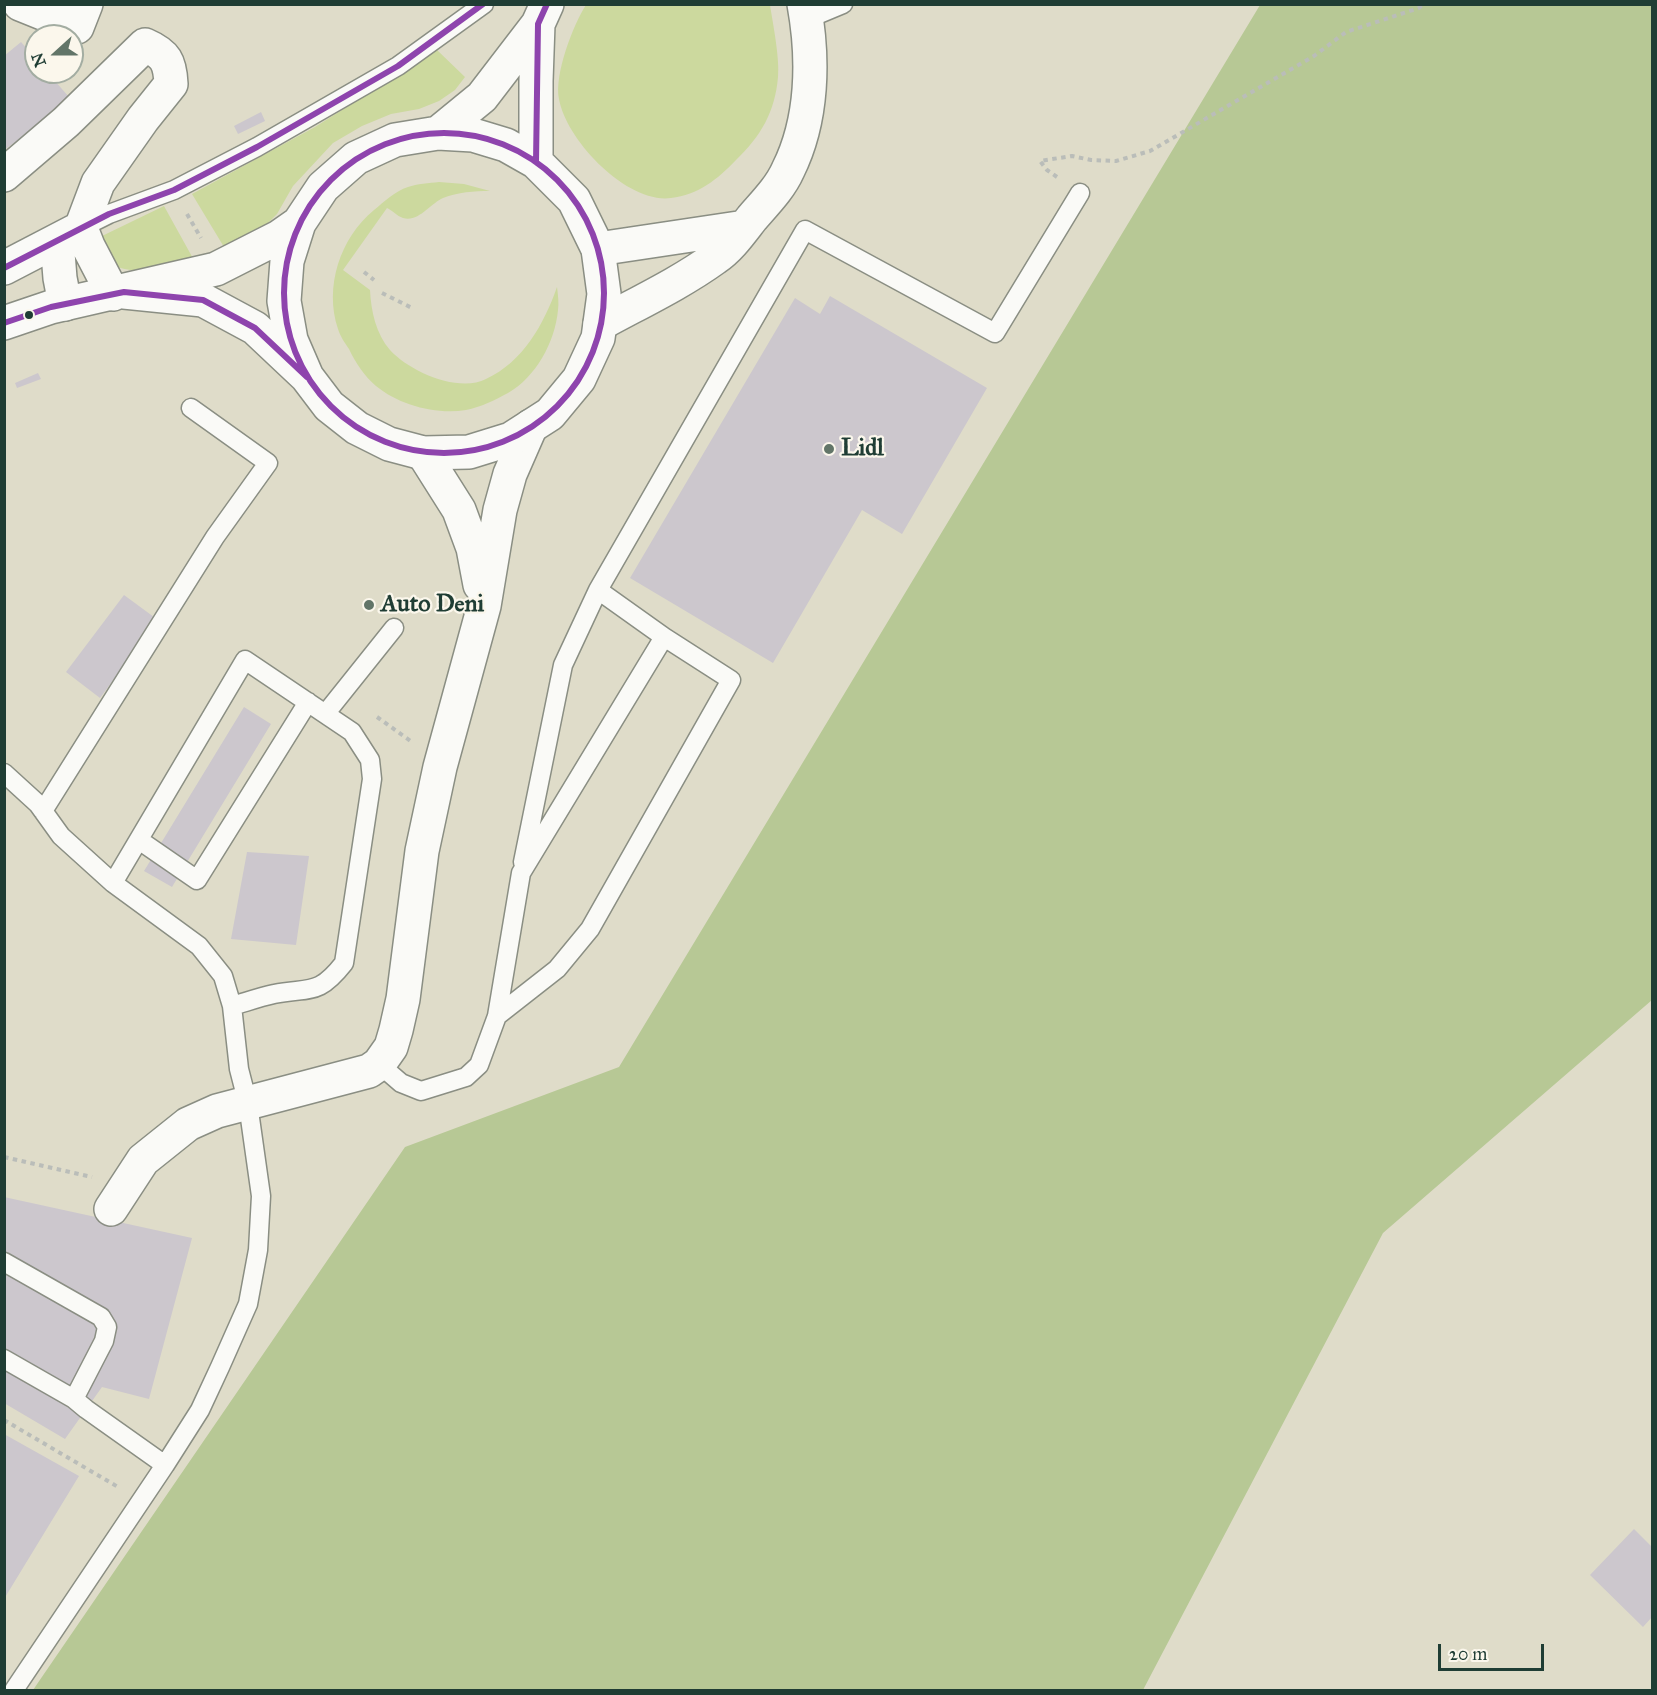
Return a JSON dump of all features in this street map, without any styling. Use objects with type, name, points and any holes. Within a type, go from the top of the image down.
[{"type":"street","points":[[20,4],[77,27],[86,4]]},
{"type":"street","points":[[438,133],[482,97],[540,9]]},
{"type":"street","points":[[536,162],[536,81],[540,9]]},
{"type":"street","points":[[600,324],[717,257],[745,227],[788,172],[801,140],[807,117],[809,94],[806,12]]},
{"type":"street","points":[[4,175],[66,122],[134,53],[145,45],[158,50],[167,60],[171,84],[98,183],[69,235],[60,278],[65,304]]},
{"type":"street","points":[[118,293],[203,300],[255,328],[307,377],[329,406],[357,428],[389,444],[423,453],[469,452],[512,439],[550,414],[579,380],[598,338],[604,294],[598,249],[574,200],[536,162],[506,145],[473,135],[438,133],[395,140],[356,158],[323,187],[299,223],[287,261],[284,301],[291,340],[307,377]]},
{"type":"street","points":[[4,323],[51,307],[216,269],[279,237],[299,223]]},
{"type":"street","points":[[598,249],[745,227]]},
{"type":"street","points":[[4,268],[69,235]]},
{"type":"street","points":[[69,235],[88,246],[118,293]]},
{"type":"street","points":[[111,1209],[143,1160],[188,1125],[217,1111],[369,1071],[379,1064],[391,1047],[403,999],[423,851],[440,767],[484,606],[499,513],[510,474],[531,426]]},
{"type":"street","points":[[423,453],[459,510],[473,548],[484,606]]},
{"type":"lane","points":[[69,235],[109,214],[174,190],[257,147],[398,66],[484,4]]},
{"type":"lane","points":[[806,12],[843,4]]},
{"type":"lane","points":[[379,1064],[401,1083],[421,1091],[466,1077],[479,1065],[497,1016],[521,873],[563,665],[598,590],[805,230],[995,333],[1080,193]]},
{"type":"lane","points":[[43,811],[215,537],[268,463],[191,408]]},
{"type":"lane","points":[[497,1016],[557,969],[590,929],[731,680],[664,637],[598,590]]},
{"type":"lane","points":[[326,713],[394,628]]},
{"type":"lane","points":[[521,873],[664,637]]},
{"type":"lane","points":[[113,883],[245,660],[352,732],[370,760],[372,779],[344,963],[331,979],[310,991],[274,994],[232,1006]]},
{"type":"lane","points":[[139,840],[197,880],[308,702]]},
{"type":"lane","points":[[4,773],[38,804],[61,836],[113,883],[199,946],[223,976],[232,1006],[239,1069],[248,1104],[261,1196],[258,1250],[248,1304],[200,1410],[14,1690]]},
{"type":"lane","points":[[4,1262],[101,1317],[106,1327],[104,1341],[74,1399]]},
{"type":"lane","points":[[4,1359],[74,1399],[165,1465]]},
{"type":"path","points":[[1080,193],[1047,170],[1040,161],[1072,156],[1091,160],[1116,161],[1150,151],[1314,56],[1346,32],[1419,8],[1423,4]]},
{"type":"path","points":[[184,210],[206,245]]},
{"type":"path","points":[[364,272],[374,280]]},
{"type":"path","points":[[382,293],[412,308]]},
{"type":"path","points":[[376,717],[404,736]]},
{"type":"path","points":[[4,1157],[101,1179]]},
{"type":"path","points":[[4,1420],[120,1488]]},
{"type":"green space","points":[[586,5],[770,5],[778,70],[774,101],[765,123],[753,142],[715,180],[699,190],[681,196],[654,197],[636,191],[618,180],[601,166],[573,133],[559,99],[559,77],[566,50]]},
{"type":"green space","points":[[1260,5],[1652,5],[1652,1000],[1383,1233],[1143,1690],[33,1690],[405,1147],[619,1067]]},
{"type":"green space","points":[[437,50],[465,77],[455,90],[439,101],[419,109],[391,114],[362,126],[333,143],[293,186],[277,214],[264,227],[227,252],[192,194],[315,127]]},
{"type":"green space","points":[[439,182],[464,184],[490,191],[466,192],[449,196],[438,200],[419,215],[409,219],[387,208],[343,270],[370,290],[375,322],[390,350],[422,373],[449,382],[475,383],[499,372],[511,363],[539,328],[557,287],[558,307],[553,334],[535,368],[527,378],[508,393],[466,410],[430,410],[385,393],[364,374],[357,364],[340,334],[334,313],[334,280],[338,264],[352,234],[362,221],[399,191],[415,185]]},
{"type":"green space","points":[[164,206],[195,262],[132,270],[114,265],[104,255],[102,236]]},
{"type":"building","points":[[21,42],[24,45],[24,84],[58,84],[69,97],[43,119],[51,128],[22,152],[14,143],[4,150],[4,56]]},
{"type":"building","points":[[261,112],[265,121],[238,134],[234,126]]},
{"type":"building","name":"Lidl","points":[[830,296],[987,388],[902,534],[862,510],[773,663],[630,578],[795,298],[820,314]]},
{"type":"building","points":[[38,373],[41,379],[17,388],[15,383]]},
{"type":"building","points":[[124,595],[158,620],[100,698],[66,672]]},
{"type":"building","points":[[244,707],[271,724],[172,887],[144,871]]},
{"type":"building","points":[[247,852],[309,856],[296,945],[231,939]]},
{"type":"building","points":[[4,1197],[192,1238],[149,1399],[102,1387],[65,1439],[4,1403]]},
{"type":"building","points":[[4,1434],[79,1476],[4,1599]]},
{"type":"building","points":[[1634,1529],[1652,1547],[1652,1617],[1643,1627],[1590,1575]]},
{"type":"transit line","points":[[4,268],[109,214],[174,190],[257,147],[398,66],[483,4]]},
{"type":"transit line","points":[[536,162],[538,24],[547,4]]},
{"type":"transit line","points":[[444,133],[490,140],[505,146],[533,160],[557,180],[577,204],[591,232],[597,247],[604,293],[597,339],[591,354],[577,382],[557,406],[533,426],[505,440],[490,446],[444,453],[398,446],[383,440],[355,426],[331,406],[311,382],[297,354],[291,339],[284,293],[291,247],[297,232],[311,204],[331,180],[355,160],[383,146],[398,140],[444,133]]},
{"type":"transit line","points":[[4,323],[51,307],[124,292],[203,300],[255,328],[307,377]]},
{"type":"place","name":"Lidl","points":[[829,449]]},
{"type":"place","name":"Auto Deni","points":[[369,605]]}]
